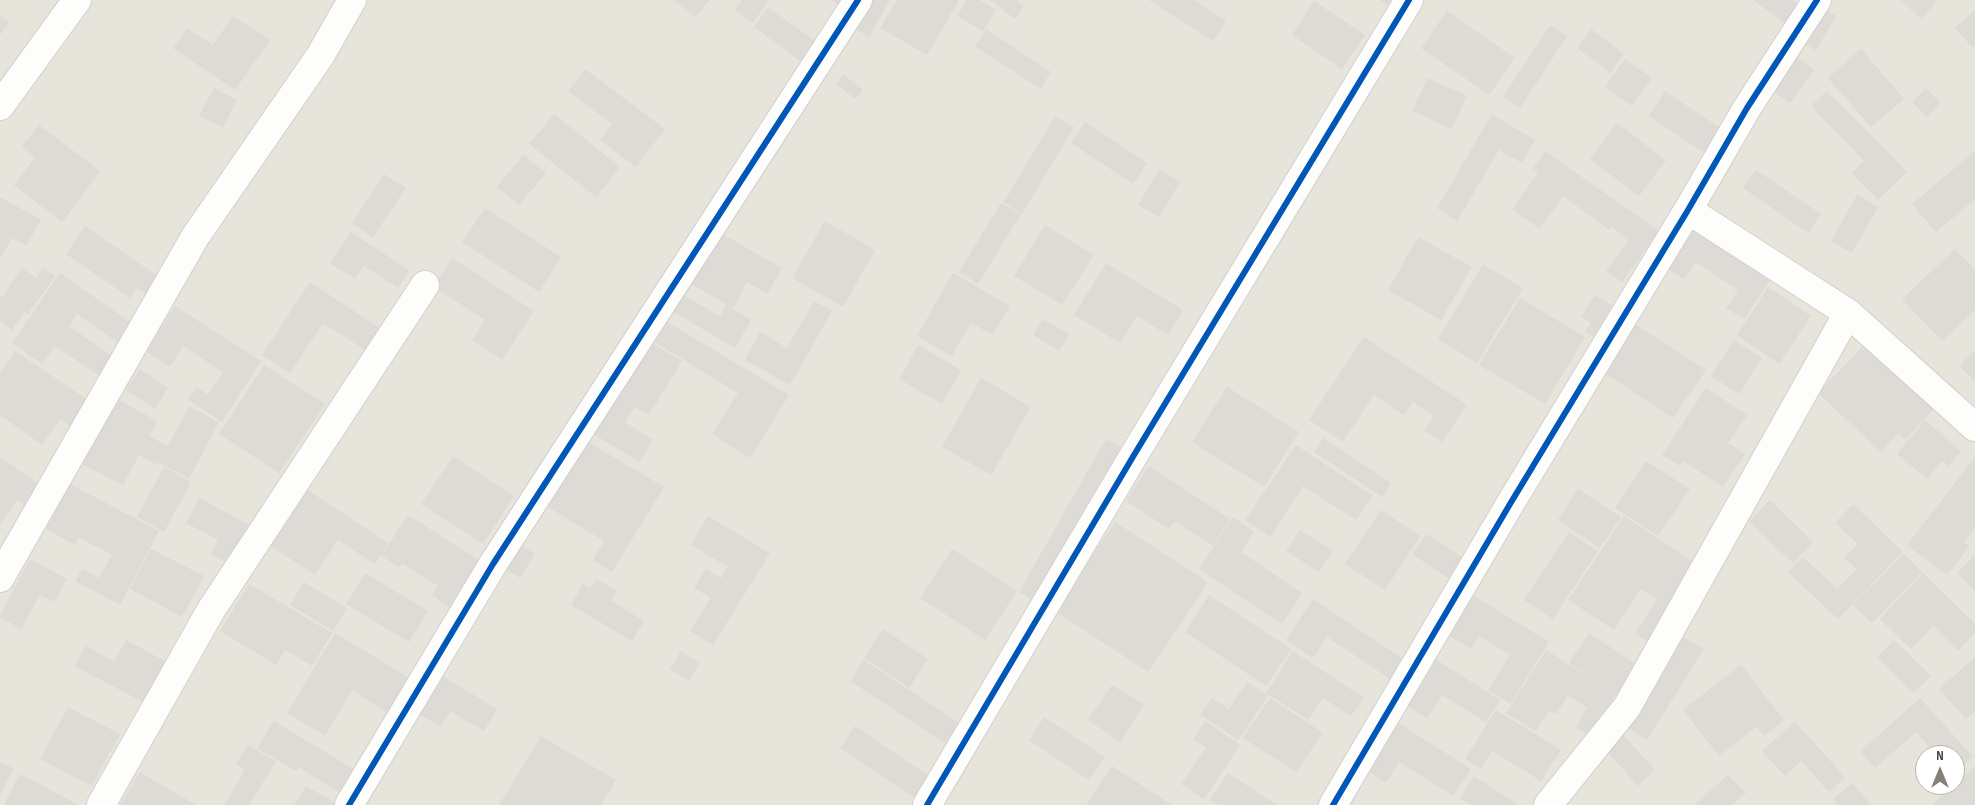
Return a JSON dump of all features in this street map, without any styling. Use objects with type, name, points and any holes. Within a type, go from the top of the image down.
[{"type":"street","points":[[0,106],[77,0]]},
{"type":"street","points":[[0,578],[195,237],[320,56],[352,0]]},
{"type":"street","points":[[349,805],[493,564],[858,0]]},
{"type":"street","points":[[926,805],[1134,455],[1409,0]]},
{"type":"street","points":[[1333,805],[1515,495],[1688,210],[1746,108],[1817,0]]},
{"type":"street","points":[[1688,210],[1848,313],[1975,428]]},
{"type":"street","points":[[101,805],[211,610],[425,285]]},
{"type":"street","points":[[1548,805],[1627,707],[1848,313]]},
{"type":"shaded area","points":[[0,0],[1975,0],[1975,805],[0,805]]},
{"type":"building","points":[[674,0],[710,0],[695,17]]},
{"type":"building","points":[[742,0],[769,0],[753,23],[735,10]]},
{"type":"building","points":[[831,0],[845,0],[841,7]]},
{"type":"building","points":[[864,0],[890,0],[869,37],[849,25]]},
{"type":"building","points":[[897,0],[959,0],[927,55],[880,28]]},
{"type":"building","points":[[967,0],[980,0],[996,10],[983,31],[957,16]]},
{"type":"building","points":[[990,0],[1016,0],[1024,6],[1015,19]]},
{"type":"building","points":[[1149,0],[1194,0],[1226,21],[1213,41]]},
{"type":"building","points":[[1380,0],[1390,0],[1388,5]]},
{"type":"building","points":[[1753,0],[1793,0],[1799,5],[1785,23]]},
{"type":"building","points":[[1901,0],[1934,0],[1936,2],[1921,19]]},
{"type":"building","points":[[1314,1],[1365,35],[1342,69],[1292,35]]},
{"type":"building","points":[[768,7],[815,41],[800,61],[754,27]]},
{"type":"building","points":[[1821,7],[1836,16],[1816,50],[1800,41]]},
{"type":"building","points":[[1975,10],[1975,45],[1972,47],[1955,28]]},
{"type":"building","points":[[1447,11],[1515,58],[1489,95],[1421,48]]},
{"type":"building","points":[[0,16],[9,22],[0,35]]},
{"type":"building","points":[[233,16],[270,40],[235,90],[173,48],[187,28],[213,45]]},
{"type":"building","points":[[1550,25],[1567,36],[1520,108],[1503,97]]},
{"type":"building","points":[[986,29],[1051,72],[1040,89],[975,46]]},
{"type":"building","points":[[1591,29],[1624,54],[1610,73],[1577,48]]},
{"type":"building","points":[[1861,49],[1904,99],[1871,127],[1828,78]]},
{"type":"building","points":[[1794,55],[1814,70],[1790,103],[1769,88]]},
{"type":"building","points":[[1625,59],[1652,78],[1632,106],[1605,87]]},
{"type":"building","points":[[585,69],[665,129],[636,167],[600,140],[612,124],[568,91]]},
{"type":"building","points":[[844,75],[863,90],[855,99],[836,84]]},
{"type":"building","points":[[1428,78],[1467,96],[1451,129],[1412,111]]},
{"type":"building","points":[[214,88],[237,100],[223,128],[199,116]]},
{"type":"building","points":[[1926,88],[1940,103],[1927,117],[1912,102]]},
{"type":"building","points":[[1665,91],[1723,130],[1706,154],[1649,116]]},
{"type":"building","points":[[1827,91],[1907,172],[1878,200],[1852,173],[1864,161],[1811,106]]},
{"type":"building","points":[[554,114],[620,167],[596,197],[529,144]]},
{"type":"building","points":[[1492,114],[1535,140],[1522,163],[1499,150],[1457,221],[1437,208]]},
{"type":"building","points":[[1055,116],[1074,127],[1022,214],[1004,202]]},
{"type":"building","points":[[1085,122],[1147,163],[1133,184],[1071,143]]},
{"type":"building","points":[[1617,123],[1666,160],[1639,196],[1590,159]]},
{"type":"building","points":[[39,125],[100,171],[62,222],[14,185],[35,157],[22,146]]},
{"type":"building","points":[[1545,151],[1659,231],[1622,282],[1606,271],[1629,240],[1612,227],[1609,230],[1563,196],[1540,229],[1512,209],[1538,173],[1532,169]]},
{"type":"building","points":[[1975,151],[1975,199],[1936,232],[1912,204]]},
{"type":"building","points":[[523,155],[546,173],[519,205],[497,187]]},
{"type":"building","points":[[1159,170],[1180,182],[1159,217],[1138,205]]},
{"type":"building","points":[[1756,170],[1821,214],[1808,233],[1743,188]]},
{"type":"building","points":[[384,174],[406,188],[373,237],[352,223]]},
{"type":"building","points":[[1857,195],[1878,207],[1852,253],[1831,241]]},
{"type":"building","points":[[0,197],[41,220],[26,246],[12,238],[0,259]]},
{"type":"building","points":[[1001,203],[1021,214],[978,284],[959,272]]},
{"type":"building","points":[[485,208],[561,257],[539,292],[462,242]]},
{"type":"building","points":[[825,221],[875,250],[843,307],[792,278]]},
{"type":"building","points":[[1045,225],[1094,255],[1062,305],[1014,276]]},
{"type":"building","points":[[1689,225],[1771,279],[1744,319],[1726,308],[1738,290],[1696,262],[1684,279],[1662,265]]},
{"type":"building","points":[[85,226],[165,281],[152,299],[137,288],[130,298],[66,254]]},
{"type":"building","points":[[717,231],[782,268],[767,294],[747,282],[733,308],[688,282]]},
{"type":"building","points":[[351,232],[409,270],[398,288],[364,266],[355,279],[330,263]]},
{"type":"building","points":[[1418,237],[1472,267],[1441,320],[1388,290]]},
{"type":"building","points":[[1955,249],[1975,270],[1975,310],[1942,341],[1902,299]]},
{"type":"building","points":[[452,258],[534,311],[502,360],[472,340],[485,320],[434,287]]},
{"type":"building","points":[[1106,263],[1183,310],[1168,335],[1137,316],[1120,343],[1074,315]]},
{"type":"building","points":[[1483,264],[1523,288],[1477,363],[1438,339]]},
{"type":"building","points":[[43,267],[55,276],[28,314],[25,312],[12,330],[0,321],[0,295],[2,297],[22,268],[36,278]]},
{"type":"building","points":[[60,273],[137,327],[124,347],[77,314],[69,326],[119,361],[106,380],[55,346],[42,364],[12,343]]},
{"type":"building","points":[[953,273],[1010,306],[993,335],[971,323],[952,356],[917,336]]},
{"type":"building","points":[[310,282],[384,331],[370,353],[323,323],[290,373],[262,355]]},
{"type":"building","points":[[1768,287],[1811,316],[1779,364],[1737,335]]},
{"type":"building","points":[[680,293],[720,316],[726,305],[751,320],[735,348],[670,310]]},
{"type":"building","points":[[1595,295],[1616,308],[1597,339],[1585,332],[1591,323],[1581,317]]},
{"type":"building","points":[[1520,298],[1585,337],[1545,404],[1479,365]]},
{"type":"building","points":[[814,301],[832,311],[790,385],[745,360],[760,332],[787,348]]},
{"type":"building","points":[[175,306],[261,361],[222,422],[188,400],[197,387],[208,395],[223,372],[183,346],[170,367],[146,351]]},
{"type":"building","points":[[1042,319],[1069,334],[1059,351],[1033,335]]},
{"type":"building","points":[[664,320],[789,395],[750,458],[712,434],[738,393],[651,340]]},
{"type":"building","points":[[1632,322],[1706,370],[1673,418],[1600,370]]},
{"type":"building","points":[[1364,337],[1467,405],[1442,442],[1424,430],[1434,416],[1413,402],[1404,415],[1374,395],[1343,442],[1309,420]]},
{"type":"building","points":[[646,340],[682,361],[649,415],[635,407],[625,422],[653,440],[640,462],[590,432]]},
{"type":"building","points":[[1734,340],[1762,358],[1739,394],[1711,376]]},
{"type":"building","points":[[1868,341],[1937,405],[1905,440],[1898,434],[1881,452],[1818,393]]},
{"type":"building","points":[[918,345],[961,370],[942,404],[899,379]]},
{"type":"building","points":[[1975,350],[1975,381],[1959,366]]},
{"type":"building","points":[[15,351],[91,402],[73,428],[60,419],[42,445],[0,415],[0,373]]},
{"type":"building","points":[[264,365],[325,404],[279,473],[219,434]]},
{"type":"building","points":[[140,369],[168,388],[155,409],[126,390]]},
{"type":"building","points":[[981,378],[1031,407],[991,475],[942,447]]},
{"type":"building","points":[[1227,387],[1299,432],[1264,487],[1192,442]]},
{"type":"building","points":[[1706,388],[1747,415],[1728,443],[1745,454],[1723,487],[1683,461],[1680,466],[1662,455]]},
{"type":"building","points":[[117,399],[157,421],[149,436],[168,446],[189,406],[219,422],[189,479],[139,455],[123,485],[82,464]]},
{"type":"building","points":[[1925,420],[1961,451],[1948,466],[1942,461],[1927,479],[1897,454]]},
{"type":"building","points":[[1323,438],[1391,483],[1382,497],[1314,452]]},
{"type":"building","points":[[1106,439],[1129,452],[1041,605],[1019,592]]},
{"type":"building","points":[[588,442],[664,487],[612,572],[593,560],[604,541],[548,507]]},
{"type":"building","points":[[1296,445],[1373,496],[1356,520],[1303,486],[1270,537],[1245,520]]},
{"type":"building","points":[[453,456],[514,496],[483,544],[421,504]]},
{"type":"building","points":[[0,457],[43,487],[28,508],[17,500],[0,524]]},
{"type":"building","points":[[1975,457],[1975,528],[1964,542],[1970,546],[1947,575],[1907,545]]},
{"type":"building","points":[[1646,461],[1690,489],[1658,536],[1615,508]]},
{"type":"building","points":[[1149,466],[1230,519],[1213,546],[1175,521],[1169,529],[1126,501]]},
{"type":"building","points":[[164,467],[191,482],[164,532],[137,517]]},
{"type":"building","points":[[70,484],[159,531],[120,605],[75,581],[82,569],[99,578],[112,555],[78,537],[75,545],[46,529]]},
{"type":"building","points":[[306,489],[388,543],[375,564],[338,540],[315,575],[269,545]]},
{"type":"building","points":[[1578,489],[1621,517],[1600,548],[1558,520]]},
{"type":"building","points":[[199,498],[254,527],[234,566],[210,554],[218,540],[186,523]]},
{"type":"building","points":[[1770,500],[1813,542],[1793,563],[1749,522]]},
{"type":"building","points":[[1853,504],[1903,552],[1838,619],[1788,572],[1803,557],[1837,589],[1857,569],[1844,558],[1858,544],[1835,523]]},
{"type":"building","points":[[1381,510],[1420,536],[1385,590],[1345,564]]},
{"type":"building","points":[[408,515],[479,560],[449,607],[432,595],[438,586],[402,563],[399,567],[381,556]]},
{"type":"building","points":[[708,516],[770,553],[713,645],[690,631],[711,598],[694,588],[706,569],[721,578],[728,567],[691,545]]},
{"type":"building","points":[[1624,516],[1701,567],[1650,643],[1635,633],[1657,600],[1641,589],[1614,630],[1568,600]]},
{"type":"building","points":[[1233,517],[1254,532],[1241,552],[1302,593],[1282,624],[1199,569]]},
{"type":"building","points":[[1115,522],[1208,582],[1148,672],[1055,611]]},
{"type":"building","points":[[1300,530],[1333,551],[1319,572],[1286,551]]},
{"type":"building","points":[[1569,532],[1598,551],[1553,619],[1524,600]]},
{"type":"building","points":[[1426,534],[1462,557],[1448,578],[1412,554]]},
{"type":"building","points":[[518,544],[535,554],[520,578],[504,568]]},
{"type":"building","points":[[151,549],[204,576],[182,617],[130,589]]},
{"type":"building","points":[[952,549],[1017,591],[985,640],[920,598]]},
{"type":"building","points":[[1904,554],[1922,572],[1872,623],[1853,605]]},
{"type":"building","points":[[1975,555],[1975,591],[1957,573]]},
{"type":"building","points":[[30,559],[67,579],[54,602],[40,595],[21,629],[0,617],[0,615]]},
{"type":"building","points":[[365,573],[428,611],[409,642],[346,604]]},
{"type":"building","points":[[1923,573],[1975,624],[1975,633],[1958,651],[1933,626],[1911,649],[1880,619]]},
{"type":"building","points":[[597,579],[617,591],[611,601],[644,621],[632,641],[571,605],[583,584],[590,589]]},
{"type":"building","points":[[304,582],[347,608],[333,631],[290,605]]},
{"type":"building","points":[[249,584],[332,633],[312,666],[285,650],[276,665],[220,631]]},
{"type":"building","points":[[1209,595],[1291,649],[1266,686],[1185,632]]},
{"type":"building","points":[[1473,595],[1549,642],[1510,704],[1488,690],[1510,655],[1480,636],[1471,649],[1448,635]]},
{"type":"building","points":[[1313,599],[1408,662],[1395,682],[1327,637],[1313,658],[1286,640]]},
{"type":"building","points":[[883,629],[928,659],[909,688],[864,658]]},
{"type":"building","points":[[335,633],[411,679],[390,714],[352,690],[325,736],[287,713]]},
{"type":"building","points":[[1589,633],[1642,668],[1622,698],[1616,694],[1589,736],[1576,727],[1587,708],[1568,695],[1556,714],[1549,711],[1536,731],[1506,713],[1546,650],[1603,686],[1569,663]]},
{"type":"building","points":[[1679,634],[1704,649],[1647,740],[1622,724]]},
{"type":"building","points":[[126,640],[174,666],[152,707],[75,666],[86,646],[114,661]]},
{"type":"building","points":[[1894,640],[1931,676],[1914,693],[1877,657]]},
{"type":"building","points":[[681,651],[700,663],[689,681],[670,669]]},
{"type":"building","points":[[1293,651],[1364,698],[1351,716],[1323,698],[1308,720],[1266,693]]},
{"type":"building","points":[[1432,657],[1500,700],[1486,722],[1442,695],[1427,718],[1403,703]]},
{"type":"building","points":[[1975,657],[1975,712],[1966,719],[1939,689]]},
{"type":"building","points":[[864,660],[959,723],[945,743],[850,681]]},
{"type":"building","points":[[1741,665],[1784,720],[1764,736],[1757,726],[1719,756],[1683,710]]},
{"type":"building","points":[[441,675],[497,709],[484,731],[450,711],[440,727],[418,713]]},
{"type":"building","points":[[1247,682],[1268,696],[1238,740],[1200,715],[1212,698],[1229,709]]},
{"type":"building","points":[[1112,685],[1144,705],[1120,742],[1088,720]]},
{"type":"building","points":[[1270,698],[1323,733],[1296,772],[1243,738]]},
{"type":"building","points":[[1920,698],[1962,745],[1927,745],[1916,732],[1875,768],[1860,752]]},
{"type":"building","points":[[68,707],[120,734],[92,786],[40,759]]},
{"type":"building","points":[[1496,710],[1561,750],[1541,781],[1492,751],[1481,769],[1465,759]]},
{"type":"building","points":[[1044,717],[1105,757],[1089,780],[1029,740]]},
{"type":"building","points":[[274,721],[355,770],[341,793],[298,767],[296,771],[257,748]]},
{"type":"building","points":[[1205,721],[1240,745],[1204,799],[1181,784],[1206,748],[1193,739]]},
{"type":"building","points":[[1397,722],[1471,769],[1453,796],[1399,762],[1386,783],[1366,770]]},
{"type":"building","points":[[1795,722],[1845,777],[1829,792],[1801,761],[1785,776],[1762,751]]},
{"type":"building","points":[[855,726],[929,776],[915,798],[840,748]]},
{"type":"building","points":[[1622,734],[1655,770],[1638,786],[1605,749]]},
{"type":"building","points":[[541,736],[616,780],[601,805],[499,805]]},
{"type":"building","points":[[248,745],[276,761],[249,805],[224,805],[245,770],[236,764]]},
{"type":"building","points":[[1965,748],[1973,757],[1965,764]]},
{"type":"building","points":[[0,762],[14,769],[0,794]]},
{"type":"building","points":[[1112,766],[1172,805],[1086,805]]},
{"type":"building","points":[[1975,766],[1975,805],[1932,805],[1944,795],[1965,795],[1965,776]]},
{"type":"building","points":[[140,772],[196,805],[120,805]]},
{"type":"building","points":[[1228,773],[1277,805],[1218,805],[1210,800]]},
{"type":"building","points":[[20,774],[79,805],[4,805]]},
{"type":"building","points":[[1728,775],[1746,793],[1732,805],[1694,805]]},
{"type":"building","points":[[1474,776],[1519,805],[1471,805],[1460,798]]},
{"type":"building","points":[[1852,783],[1871,805],[1838,805],[1833,799]]},
{"type":"building","points":[[306,786],[339,805],[294,805]]},
{"type":"cycle path","points":[[349,805],[493,564],[858,0]]},
{"type":"cycle path","points":[[927,805],[1134,455],[1409,0]]},
{"type":"cycle path","points":[[1333,805],[1510,504],[1688,210],[1747,108],[1817,0]]}]
